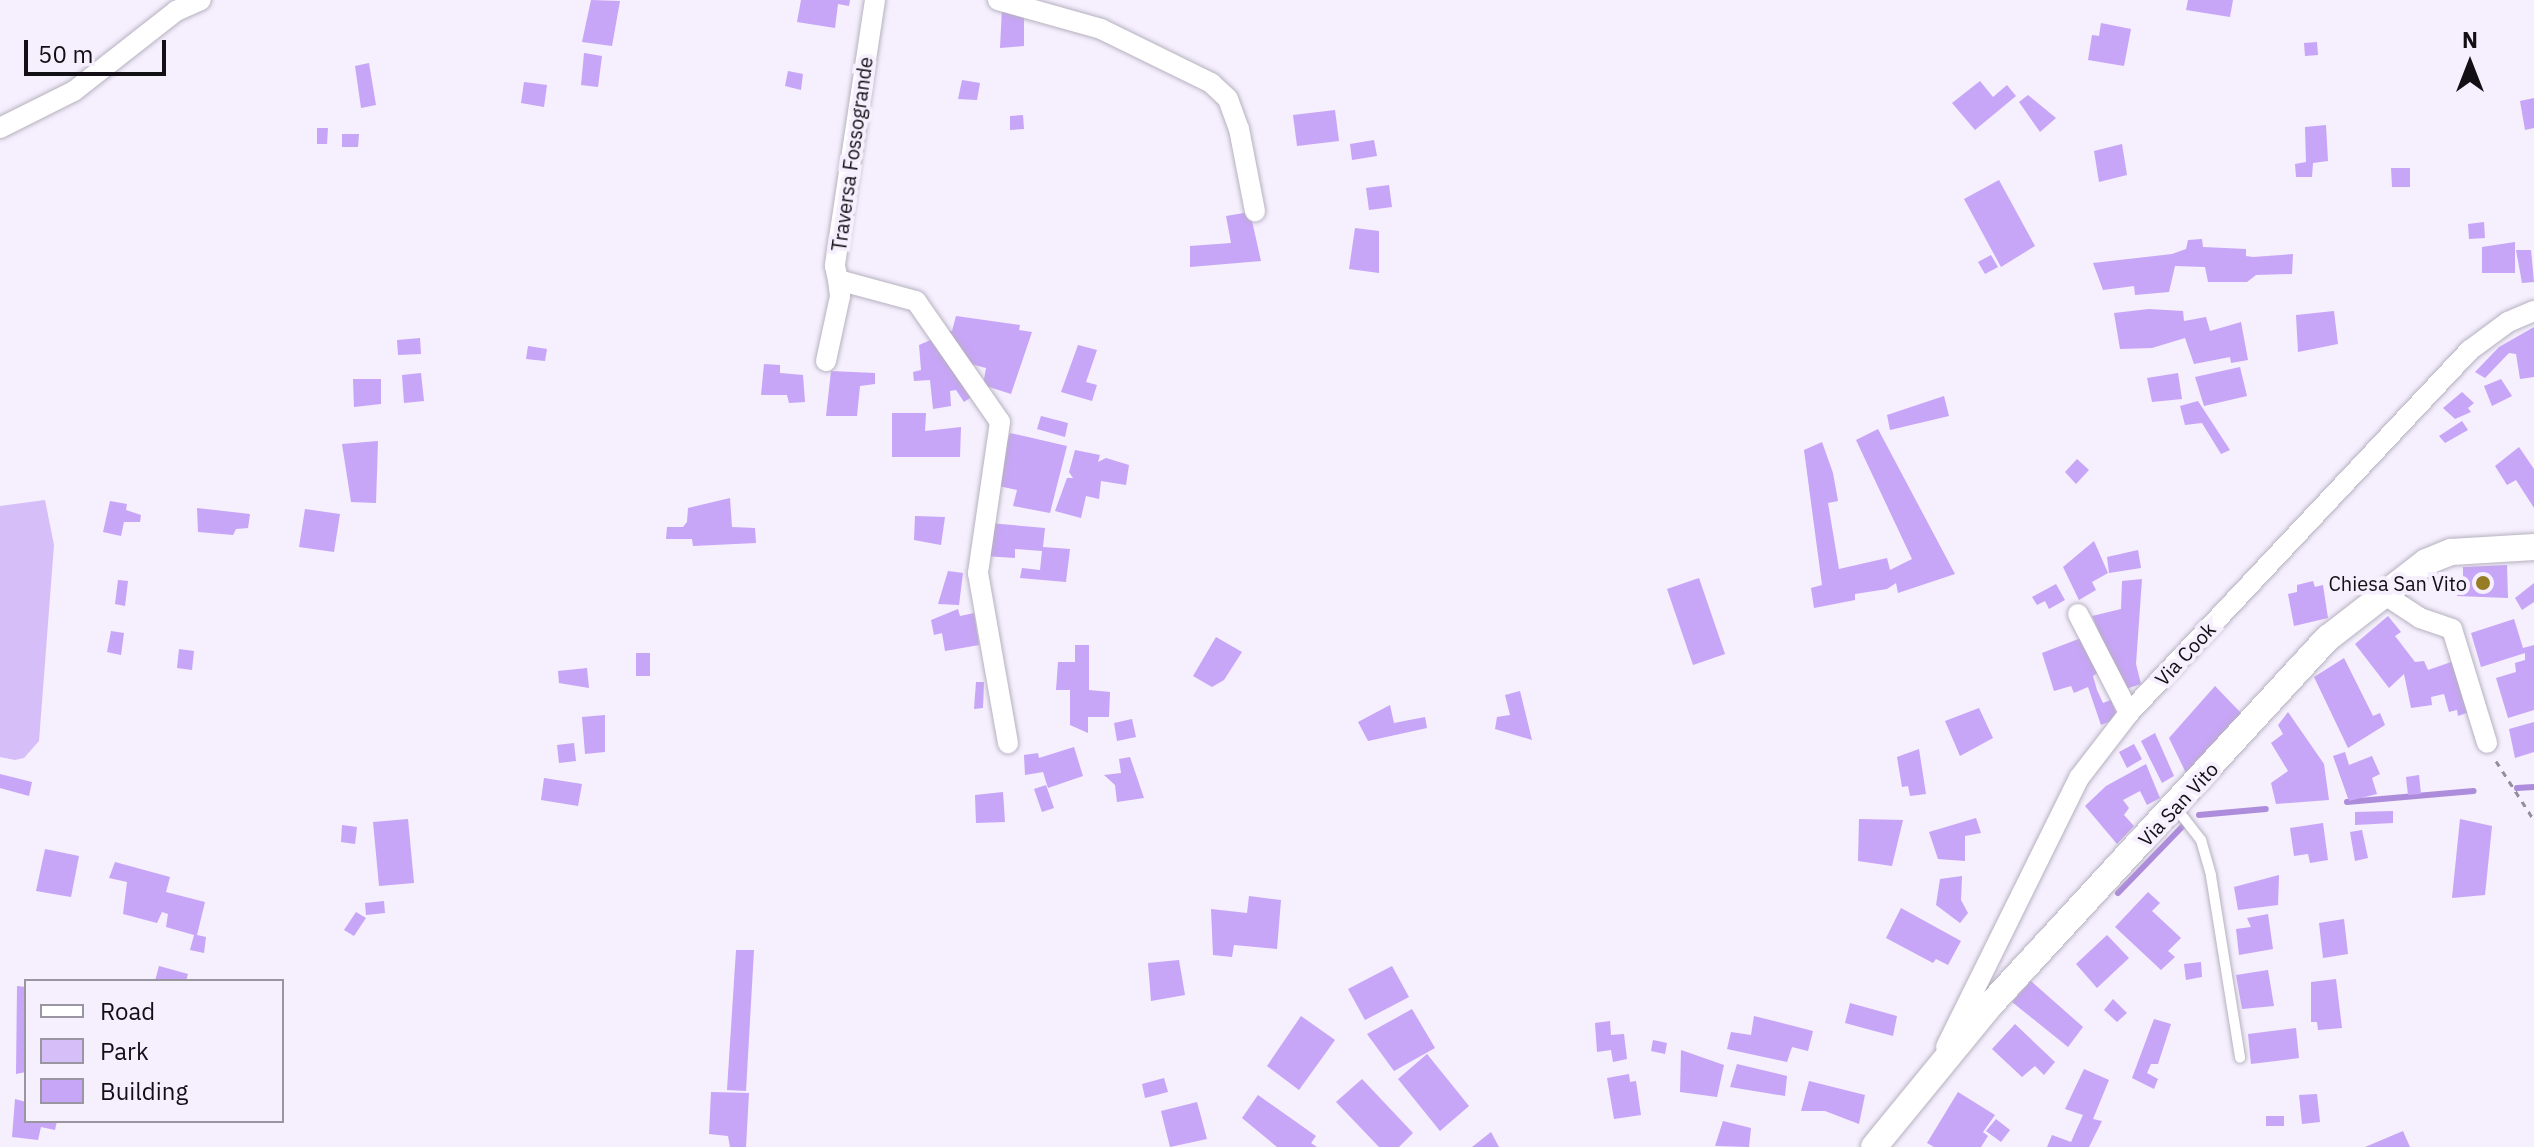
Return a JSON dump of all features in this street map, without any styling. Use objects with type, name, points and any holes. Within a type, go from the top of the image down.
[{"type":"street","points":[[0,128],[74,91],[176,11],[201,0]]},
{"type":"street","name":"Traversa Fossogrande","points":[[875,0],[837,250],[838,280],[916,301],[1000,422],[978,573],[1008,743]]},
{"type":"street","points":[[998,0],[1101,29],[1211,83],[1228,99],[1239,129],[1255,211]]},
{"type":"street","points":[[826,361],[840,296],[838,280]]},
{"type":"street","name":"Via Cook","points":[[1934,1073],[2079,778],[2129,713],[2470,350],[2497,328],[2534,311]]},
{"type":"street","name":"Via San Vito","points":[[1874,1147],[2060,928],[2176,808],[2328,638],[2382,593],[2426,562],[2451,552],[2534,547]]},
{"type":"street","points":[[2382,593],[2420,618],[2452,629],[2487,743]]},
{"type":"street","points":[[2078,614],[2129,713]]},
{"type":"lane","points":[[2176,808],[2201,840],[2211,876],[2240,1058]]},
{"type":"path","points":[[2487,743],[2534,820]]},
{"type":"green space","points":[[45,500],[54,545],[39,741],[24,758],[15,760],[0,757],[0,506]]},
{"type":"building","points":[[591,0],[620,1],[612,46],[582,42]]},
{"type":"building","points":[[801,0],[850,0],[849,6],[838,4],[835,28],[797,22]]},
{"type":"building","points":[[2188,0],[2233,0],[2230,17],[2186,10]]},
{"type":"building","points":[[1002,9],[1024,9],[1024,46],[1000,48]]},
{"type":"building","points":[[2101,23],[2131,29],[2124,66],[2088,60],[2092,35],[2099,36]]},
{"type":"building","points":[[2317,42],[2318,55],[2305,56],[2304,43]]},
{"type":"building","points":[[584,53],[602,56],[598,87],[581,85]]},
{"type":"building","points":[[369,63],[376,105],[361,108],[355,66]]},
{"type":"building","points":[[788,71],[803,74],[801,90],[785,86]]},
{"type":"building","points":[[962,80],[980,83],[977,100],[958,99]]},
{"type":"building","points":[[1980,81],[1993,97],[2007,85],[2016,96],[1975,130],[1952,103]]},
{"type":"building","points":[[524,82],[547,85],[544,107],[521,103]]},
{"type":"building","points":[[2028,95],[2056,118],[2040,132],[2019,102]]},
{"type":"building","points":[[2534,98],[2534,128],[2525,130],[2520,101]]},
{"type":"building","points":[[1335,110],[1339,141],[1297,146],[1293,115]]},
{"type":"building","points":[[1023,115],[1024,129],[1010,130],[1010,116]]},
{"type":"building","points":[[2326,125],[2328,161],[2313,163],[2312,177],[2296,177],[2295,164],[2306,162],[2305,127]]},
{"type":"building","points":[[317,128],[328,128],[327,144],[317,144]]},
{"type":"building","points":[[342,134],[359,134],[358,147],[342,147]]},
{"type":"building","points":[[1374,140],[1377,156],[1352,160],[1350,144]]},
{"type":"building","points":[[2122,144],[2127,175],[2099,182],[2094,151]]},
{"type":"building","points":[[2391,168],[2410,168],[2410,187],[2392,187]]},
{"type":"building","points":[[1999,180],[2035,246],[2001,267],[1964,199]]},
{"type":"building","points":[[1389,185],[1392,207],[1369,210],[1366,188]]},
{"type":"building","points":[[1250,212],[1261,261],[1190,267],[1190,246],[1231,243],[1226,216]]},
{"type":"building","points":[[2484,222],[2485,238],[2469,239],[2468,224]]},
{"type":"building","points":[[1355,228],[1379,231],[1379,273],[1349,269]]},
{"type":"building","points":[[2202,239],[2203,247],[2246,249],[2246,256],[2293,254],[2292,274],[2256,275],[2247,282],[2208,282],[2205,267],[2175,266],[2169,292],[2135,295],[2134,286],[2103,290],[2093,263],[2172,254],[2186,249],[2188,240]]},
{"type":"building","points":[[2515,242],[2515,273],[2482,273],[2482,247]]},
{"type":"building","points":[[2516,250],[2531,250],[2534,282],[2522,283]]},
{"type":"building","points":[[1991,255],[1998,267],[1985,274],[1978,262]]},
{"type":"building","points":[[2149,309],[2183,311],[2184,321],[2206,317],[2210,331],[2241,322],[2248,360],[2231,363],[2230,357],[2194,364],[2185,338],[2152,348],[2120,349],[2114,313]]},
{"type":"building","points":[[2334,311],[2338,344],[2298,352],[2296,315]]},
{"type":"building","points":[[956,316],[1020,325],[1019,330],[1032,332],[1011,394],[983,385],[986,368],[959,361],[939,330],[952,331]]},
{"type":"building","points":[[2534,327],[2534,377],[2520,379],[2516,354],[2509,353],[2485,378],[2475,372],[2499,347]]},
{"type":"building","points":[[420,338],[421,354],[398,355],[397,340]]},
{"type":"building","points":[[933,339],[973,396],[964,402],[956,390],[950,391],[951,406],[933,409],[930,380],[914,381],[913,372],[921,370],[919,345]]},
{"type":"building","points":[[1078,345],[1097,350],[1086,382],[1097,385],[1092,401],[1061,392]]},
{"type":"building","points":[[528,346],[547,349],[545,361],[526,359]]},
{"type":"building","points":[[764,364],[780,365],[780,373],[803,375],[805,402],[789,403],[787,395],[761,395]]},
{"type":"building","points":[[2240,367],[2247,396],[2204,406],[2195,377]]},
{"type":"building","points":[[831,371],[875,373],[875,384],[860,386],[857,416],[826,416]]},
{"type":"building","points":[[421,373],[424,401],[404,403],[402,375]]},
{"type":"building","points":[[2178,373],[2182,399],[2152,402],[2147,378]]},
{"type":"building","points":[[353,379],[381,379],[381,404],[354,407]]},
{"type":"building","points":[[2501,379],[2512,396],[2492,406],[2484,386]]},
{"type":"building","points":[[2462,392],[2474,403],[2468,408],[2471,412],[2455,419],[2443,408]]},
{"type":"building","points":[[1944,396],[1949,416],[1890,430],[1887,415]]},
{"type":"building","points":[[2198,401],[2230,450],[2221,454],[2202,423],[2185,425],[2180,406]]},
{"type":"building","points":[[892,413],[926,413],[925,431],[961,427],[960,457],[892,457]]},
{"type":"building","points":[[1041,416],[1068,423],[1065,437],[1037,429]]},
{"type":"building","points":[[2462,421],[2468,430],[2445,443],[2439,436]]},
{"type":"building","points":[[1878,429],[1955,574],[1898,593],[1896,583],[1887,589],[1855,594],[1855,600],[1814,608],[1811,588],[1822,585],[1804,450],[1822,442],[1833,473],[1838,501],[1828,503],[1839,569],[1887,558],[1890,570],[1912,559],[1856,440]]},
{"type":"building","points":[[1010,433],[1067,446],[1050,513],[1013,506],[1017,490],[994,485]]},
{"type":"building","points":[[378,441],[376,503],[351,502],[342,444]]},
{"type":"building","points":[[2519,447],[2534,469],[2534,508],[2516,480],[2507,485],[2495,466]]},
{"type":"building","points":[[1075,450],[1100,455],[1098,462],[1106,458],[1129,465],[1126,485],[1101,481],[1099,499],[1086,496],[1081,518],[1055,511],[1067,478],[1073,478],[1069,472]]},
{"type":"building","points":[[2077,459],[2089,470],[2076,484],[2065,472]]},
{"type":"building","points":[[730,498],[732,527],[755,528],[756,543],[693,546],[692,539],[666,539],[667,527],[683,527],[687,522],[688,508]]},
{"type":"building","points":[[110,501],[127,504],[126,510],[141,515],[140,522],[124,522],[121,536],[103,532]]},
{"type":"building","points":[[197,508],[250,514],[248,528],[236,529],[233,535],[198,532]]},
{"type":"building","points":[[305,509],[340,514],[334,552],[299,547]]},
{"type":"building","points":[[915,516],[945,517],[941,545],[914,540]]},
{"type":"building","points":[[989,523],[1045,528],[1043,547],[1070,549],[1066,582],[1020,578],[1022,568],[1040,570],[1042,551],[1015,549],[1015,558],[984,556]]},
{"type":"building","points":[[2094,541],[2108,573],[2092,582],[2096,590],[2079,600],[2063,567]]},
{"type":"building","points":[[2138,550],[2141,568],[2109,573],[2107,557]]},
{"type":"building","points":[[2507,565],[2508,598],[2457,596],[2456,577],[2463,577],[2463,567]]},
{"type":"building","points":[[948,571],[963,573],[959,605],[938,604]]},
{"type":"building","points":[[1699,578],[1725,654],[1693,665],[1667,589]]},
{"type":"building","points":[[2142,579],[2136,664],[2141,684],[2123,690],[2092,616],[2121,609],[2122,581]]},
{"type":"building","points":[[118,580],[128,581],[125,606],[115,604]]},
{"type":"building","points":[[2313,581],[2315,587],[2323,585],[2328,618],[2294,626],[2288,594],[2297,592],[2297,585]]},
{"type":"building","points":[[2534,583],[2534,602],[2522,610],[2515,598]]},
{"type":"building","points":[[2056,584],[2065,600],[2049,609],[2045,601],[2037,605],[2032,597]]},
{"type":"building","points":[[958,609],[960,616],[974,613],[979,645],[945,651],[942,633],[934,635],[931,620]]},
{"type":"building","points":[[2388,616],[2401,632],[2395,636],[2415,662],[2424,661],[2428,670],[2460,659],[2475,710],[2458,716],[2457,710],[2449,712],[2444,694],[2431,697],[2432,705],[2411,708],[2404,674],[2389,688],[2355,644]]},
{"type":"building","points":[[2514,619],[2523,648],[2534,645],[2534,710],[2508,718],[2496,678],[2516,672],[2515,663],[2525,660],[2525,653],[2481,667],[2471,633]]},
{"type":"building","points":[[111,631],[124,633],[121,655],[107,652]]},
{"type":"building","points":[[1216,637],[1242,652],[1224,680],[1212,687],[1193,676]]},
{"type":"building","points":[[2081,638],[2099,672],[2093,676],[2103,703],[2111,700],[2118,718],[2101,725],[2088,687],[2074,693],[2071,686],[2054,691],[2042,653]]},
{"type":"building","points":[[1075,645],[1089,645],[1089,690],[1110,692],[1109,717],[1088,717],[1088,733],[1070,725],[1070,690],[1056,690],[1058,662],[1075,662]]},
{"type":"building","points":[[179,649],[194,651],[192,670],[177,668]]},
{"type":"building","points":[[636,653],[650,653],[650,676],[636,676]]},
{"type":"building","points":[[2344,658],[2373,716],[2380,713],[2385,725],[2348,748],[2314,677]]},
{"type":"building","points":[[587,668],[589,688],[559,683],[558,671]]},
{"type":"building","points":[[976,682],[984,682],[983,708],[974,709]]},
{"type":"building","points":[[2215,686],[2241,713],[2186,773],[2169,738]]},
{"type":"building","points":[[1520,691],[1532,740],[1495,729],[1497,717],[1510,715],[1505,695]]},
{"type":"building","points":[[1390,705],[1394,723],[1425,717],[1427,728],[1368,741],[1358,722]]},
{"type":"building","points":[[1979,708],[1993,738],[1960,756],[1945,721]]},
{"type":"building","points":[[2288,712],[2324,764],[2329,800],[2276,804],[2271,783],[2288,771],[2271,743],[2283,734],[2278,725]]},
{"type":"building","points":[[605,715],[605,752],[585,754],[582,717]]},
{"type":"building","points":[[1132,719],[1136,737],[1117,741],[1114,723]]},
{"type":"building","points":[[2534,722],[2534,752],[2515,758],[2509,729]]},
{"type":"building","points":[[2155,733],[2174,776],[2162,783],[2141,741]]},
{"type":"building","points":[[574,743],[576,761],[559,763],[557,745]]},
{"type":"building","points":[[2134,744],[2142,759],[2127,768],[2119,752]]},
{"type":"building","points":[[1074,747],[1083,776],[1048,788],[1043,772],[1025,775],[1024,755],[1038,753],[1039,758]]},
{"type":"building","points":[[1919,749],[1926,794],[1910,796],[1908,786],[1902,787],[1897,757]]},
{"type":"building","points":[[2345,752],[2349,765],[2372,756],[2380,774],[2372,778],[2377,794],[2349,801],[2333,756]]},
{"type":"building","points":[[1130,757],[1144,798],[1117,802],[1115,785],[1104,775],[1121,773],[1119,759]]},
{"type":"building","points":[[2146,764],[2160,798],[2147,805],[2140,791],[2123,800],[2129,808],[2124,815],[2134,826],[2117,844],[2085,806],[2106,786]]},
{"type":"building","points":[[0,774],[32,782],[29,796],[0,788]]},
{"type":"building","points":[[2419,775],[2421,794],[2408,795],[2406,777]]},
{"type":"building","points":[[544,778],[582,784],[578,806],[541,800]]},
{"type":"building","points":[[1046,785],[1054,808],[1042,812],[1034,789]]},
{"type":"building","points":[[1003,792],[1005,822],[976,823],[975,795]]},
{"type":"building","points":[[2393,811],[2393,823],[2355,825],[2355,812]]},
{"type":"building","points":[[1976,818],[1981,833],[1965,836],[1965,861],[1938,859],[1929,832]]},
{"type":"building","points":[[408,819],[414,883],[379,886],[373,822]]},
{"type":"building","points":[[1859,819],[1903,820],[1892,866],[1858,861]]},
{"type":"building","points":[[2460,819],[2492,826],[2485,895],[2452,898]]},
{"type":"building","points":[[2323,823],[2328,860],[2310,863],[2308,854],[2294,856],[2290,828]]},
{"type":"building","points":[[342,825],[357,827],[355,844],[341,842]]},
{"type":"building","points":[[2362,830],[2368,858],[2355,861],[2350,832]]},
{"type":"building","points":[[45,849],[79,856],[71,897],[36,891]]},
{"type":"building","points":[[115,862],[170,877],[166,892],[205,902],[197,935],[206,937],[204,953],[190,950],[194,935],[166,927],[168,914],[162,912],[157,923],[123,914],[127,882],[109,878]]},
{"type":"building","points":[[2279,875],[2278,905],[2238,910],[2234,887]]},
{"type":"building","points":[[1962,876],[1961,900],[1968,913],[1960,923],[1936,905],[1940,879]]},
{"type":"building","points":[[2148,892],[2160,903],[2152,911],[2181,938],[2168,951],[2175,957],[2161,970],[2115,927]]},
{"type":"building","points":[[1249,896],[1281,900],[1277,949],[1234,945],[1232,957],[1213,955],[1211,909],[1247,913]]},
{"type":"building","points":[[384,901],[385,913],[366,915],[365,903]]},
{"type":"building","points":[[1901,908],[1961,941],[1948,965],[1936,959],[1933,963],[1886,938]]},
{"type":"building","points":[[356,912],[366,918],[354,936],[344,930]]},
{"type":"building","points":[[2268,914],[2273,949],[2239,955],[2236,929],[2251,927],[2247,918]]},
{"type":"building","points":[[2344,919],[2348,954],[2323,958],[2319,923]]},
{"type":"building","points":[[2107,935],[2129,958],[2097,988],[2076,964]]},
{"type":"building","points":[[736,950],[754,950],[746,1091],[727,1090]]},
{"type":"building","points":[[1179,960],[1185,995],[1151,1001],[1148,963]]},
{"type":"building","points":[[2201,962],[2202,977],[2186,980],[2184,964]]},
{"type":"building","points":[[159,966],[188,974],[187,979],[156,979]]},
{"type":"building","points":[[1392,966],[1409,997],[1365,1020],[1348,989]]},
{"type":"building","points":[[2268,970],[2274,1006],[2242,1009],[2236,975]]},
{"type":"building","points":[[2336,979],[2342,1028],[2318,1030],[2317,1022],[2311,1022],[2311,982]]},
{"type":"building","points":[[2031,981],[2083,1027],[2068,1047],[2012,1002]]},
{"type":"building","points":[[17,986],[24,987],[24,1072],[16,1074]]},
{"type":"building","points":[[2113,999],[2127,1013],[2117,1022],[2104,1010]]},
{"type":"building","points":[[1850,1003],[1897,1016],[1893,1036],[1845,1023]]},
{"type":"building","points":[[1412,1009],[1435,1048],[1394,1071],[1367,1034]]},
{"type":"building","points":[[1301,1016],[1335,1040],[1299,1090],[1267,1066]]},
{"type":"building","points":[[1754,1016],[1813,1031],[1808,1051],[1792,1047],[1787,1062],[1727,1049],[1731,1032],[1751,1035]]},
{"type":"building","points":[[2154,1019],[2171,1024],[2158,1064],[2151,1064],[2147,1073],[2158,1079],[2154,1089],[2132,1078]]},
{"type":"building","points":[[1610,1021],[1611,1035],[1624,1034],[1627,1059],[1613,1062],[1611,1050],[1597,1052],[1595,1023]]},
{"type":"building","points":[[2015,1024],[2055,1062],[2044,1075],[2035,1066],[2022,1077],[1992,1049]]},
{"type":"building","points":[[2296,1028],[2299,1058],[2251,1064],[2248,1034]]},
{"type":"building","points":[[1653,1040],[1667,1043],[1665,1054],[1651,1051]]},
{"type":"building","points":[[1681,1050],[1724,1065],[1717,1097],[1680,1092]]},
{"type":"building","points":[[1427,1054],[1469,1106],[1440,1131],[1398,1079]]},
{"type":"building","points":[[1737,1064],[1787,1076],[1785,1096],[1730,1087]]},
{"type":"building","points":[[2084,1069],[2109,1080],[2093,1119],[2102,1121],[2089,1147],[2047,1147],[2052,1135],[2071,1142],[2083,1115],[2065,1109]]},
{"type":"building","points":[[1629,1074],[1630,1082],[1636,1081],[1641,1115],[1614,1119],[1607,1078]]},
{"type":"building","points":[[1164,1078],[1168,1092],[1145,1098],[1142,1084]]},
{"type":"building","points":[[1362,1079],[1413,1133],[1399,1147],[1379,1147],[1336,1102]]},
{"type":"building","points":[[1809,1081],[1865,1095],[1859,1124],[1825,1111],[1801,1111]]},
{"type":"building","points":[[711,1092],[749,1093],[746,1147],[730,1147],[728,1136],[709,1134]]},
{"type":"building","points":[[1958,1092],[1995,1115],[1983,1132],[1988,1136],[1981,1147],[1934,1147],[1927,1143]]},
{"type":"building","points":[[2317,1094],[2320,1122],[2302,1124],[2299,1095]]},
{"type":"building","points":[[1258,1095],[1316,1136],[1311,1143],[1317,1147],[1277,1147],[1242,1118]]},
{"type":"building","points":[[15,1099],[24,1101],[24,1123],[57,1123],[55,1130],[41,1127],[38,1140],[12,1137]]},
{"type":"building","points":[[1197,1102],[1207,1139],[1170,1147],[1161,1111]]},
{"type":"building","points":[[2266,1116],[2284,1116],[2284,1126],[2266,1126]]},
{"type":"building","points":[[1996,1119],[2010,1130],[2001,1142],[1986,1131]]},
{"type":"building","points":[[1723,1121],[1751,1128],[1749,1147],[1715,1146]]},
{"type":"building","points":[[2403,1131],[2410,1147],[2365,1147]]},
{"type":"building","points":[[1491,1132],[1499,1147],[1472,1147]]},
{"type":"waterway","points":[[2517,788],[2534,787]]},
{"type":"waterway","points":[[2347,802],[2474,791]]},
{"type":"waterway","points":[[2199,815],[2266,809]]},
{"type":"waterway","points":[[2118,893],[2184,825]]},
{"type":"place","name":"Chiesa San Vito","points":[[2483,583]]}]
